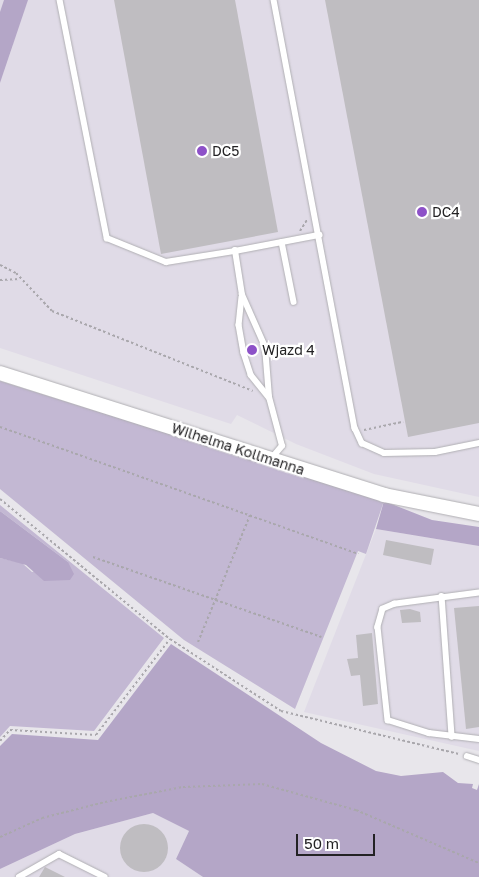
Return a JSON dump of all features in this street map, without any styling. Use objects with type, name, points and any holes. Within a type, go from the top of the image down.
[{"type":"street","name":"Wilhelma Kollmanna","points":[[0,373],[402,500],[479,514]]},
{"type":"lane","points":[[60,0],[107,238],[166,262],[319,235]]},
{"type":"lane","points":[[274,0],[355,428],[362,443],[384,453],[435,452],[479,443]]},
{"type":"lane","points":[[282,242],[294,302]]},
{"type":"lane","points":[[235,251],[242,295],[239,325],[244,353],[251,375],[269,397]]},
{"type":"lane","points":[[242,295],[265,347],[269,397],[282,446],[271,459]]},
{"type":"lane","points":[[479,593],[442,596],[383,609],[378,627],[388,720],[452,737],[479,739]]},
{"type":"lane","points":[[442,596],[452,737]]},
{"type":"lane","points":[[467,756],[479,760]]},
{"type":"lane","points":[[19,877],[59,854],[105,877]]},
{"type":"path","points":[[0,265],[20,279],[52,311],[269,397]]},
{"type":"path","points":[[0,280],[20,279]]},
{"type":"path","points":[[362,421],[365,436]]},
{"type":"path","points":[[363,430],[403,422]]},
{"type":"path","points":[[0,427],[358,554]]},
{"type":"path","points":[[0,500],[170,639],[281,711],[467,756]]},
{"type":"path","points":[[198,642],[250,515]]},
{"type":"path","points":[[93,557],[217,599],[320,637]]},
{"type":"path","points":[[0,741],[10,730],[96,735],[170,639]]},
{"type":"path","points":[[0,837],[42,818],[105,802],[183,787],[262,784],[356,810],[479,863]]},
{"type":"shaded area","points":[[0,0],[479,0],[479,497],[374,474],[296,444],[237,415],[231,424],[0,348],[0,83],[13,45],[0,40]]},
{"type":"shaded area","points":[[4,0],[28,0],[0,83],[0,12]]},
{"type":"shaded area","points":[[0,381],[384,501],[366,554],[358,551],[295,709],[184,640],[0,489]]},
{"type":"shaded area","points":[[384,501],[432,520],[479,527],[479,546],[376,529]]},
{"type":"shaded area","points":[[0,505],[164,638],[94,731],[10,726],[0,737],[0,558],[22,563],[32,572],[68,562],[0,511]]},
{"type":"shaded area","points":[[0,511],[68,562],[74,574],[70,580],[44,581],[26,565],[0,558]]},
{"type":"shaded area","points":[[376,529],[479,546],[479,751],[304,712]]},
{"type":"shaded area","points":[[171,644],[321,743],[376,771],[401,776],[443,772],[458,783],[473,784],[472,788],[477,790],[479,784],[479,877],[203,877],[176,859],[189,831],[153,813],[75,834],[0,869],[0,746],[12,734],[98,740]]},
{"type":"shaded area","points":[[153,813],[189,831],[176,859],[203,877],[0,877],[0,869],[75,834]]},
{"type":"building","name":"DC5","points":[[114,0],[235,0],[278,232],[161,254]]},
{"type":"building","name":"DC4","points":[[325,0],[479,0],[479,423],[408,437]]},
{"type":"building","points":[[386,540],[434,549],[431,565],[383,555]]},
{"type":"building","points":[[479,606],[479,727],[466,729],[454,608]]},
{"type":"building","points":[[410,609],[420,612],[421,622],[402,623],[400,610]]},
{"type":"building","points":[[372,633],[378,704],[363,706],[360,675],[351,676],[347,659],[358,658],[356,635]]},
{"type":"building","points":[[139,824],[149,824],[158,828],[164,834],[167,839],[167,857],[158,868],[149,872],[139,872],[130,868],[124,862],[120,853],[120,843],[124,834],[130,828]]},
{"type":"building","points":[[45,867],[65,877],[39,877]]},
{"type":"place","name":"DC5","points":[[202,151]]},
{"type":"place","name":"DC4","points":[[422,212]]},
{"type":"place","name":"Wjazd 4","points":[[252,350]]}]
